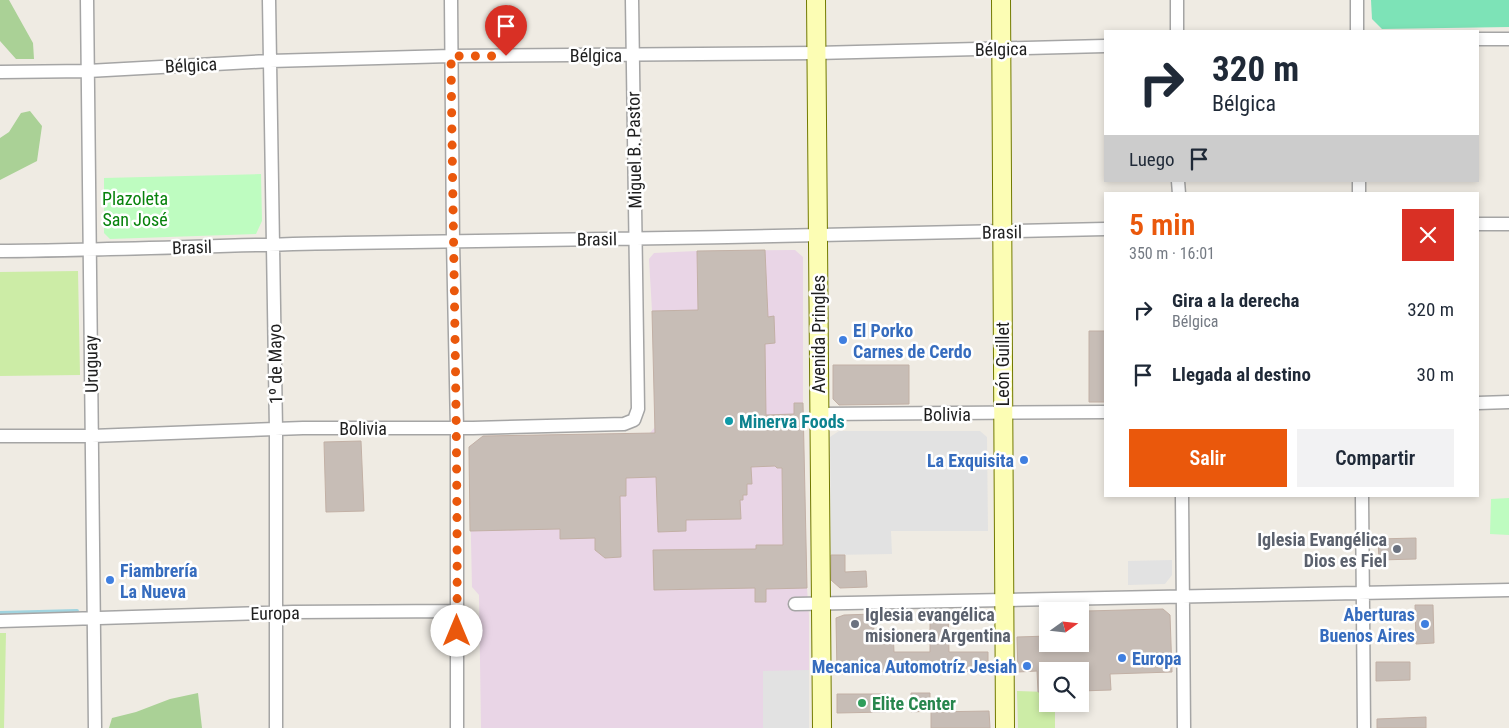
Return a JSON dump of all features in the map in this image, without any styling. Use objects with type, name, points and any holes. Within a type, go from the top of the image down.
[{"type":"main road","name":"Avenida Pringles","points":[[816,0],[822,728]]},
{"type":"main road","name":"León Guillet","points":[[1001,0],[1005,728]]},
{"type":"street","name":"Uruguay","points":[[87,0],[95,728]]},
{"type":"street","name":"1º de Mayo","points":[[269,0],[276,430],[276,728]]},
{"type":"street","points":[[451,0],[452,241],[457,428],[457,728]]},
{"type":"street","name":"Miguel B. Pastor","points":[[632,0],[638,408],[634,420]]},
{"type":"street","points":[[1176,0],[1177,30]]},
{"type":"street","points":[[1357,0],[1357,30]]},
{"type":"street","points":[[1479,39],[1509,39]]},
{"type":"street","name":"Bélgica","points":[[0,72],[451,56],[632,55],[1104,46]]},
{"type":"street","points":[[1479,224],[1509,224]]},
{"type":"street","name":"Brasil","points":[[0,251],[272,244],[818,237],[1104,230]]},
{"type":"street","points":[[1479,403],[1509,402]]},
{"type":"street","name":"Bolivia","points":[[819,414],[1104,412]]},
{"type":"street","name":"Bolivia","points":[[0,436],[92,436],[276,430],[624,424],[634,420]]},
{"type":"street","points":[[1182,497],[1184,728]]},
{"type":"street","points":[[1362,497],[1364,728]]},
{"type":"street","points":[[795,604],[1509,590]]},
{"type":"street","name":"Europa","points":[[0,621],[275,613],[457,611]]},
{"type":"shaded area","points":[[795,250],[803,257],[803,403],[809,616],[809,728],[481,728],[479,595],[472,587],[469,447],[483,436],[650,433],[655,427],[649,259],[654,253]]},
{"type":"shaded area","points":[[839,431],[980,431],[987,437],[988,531],[891,531],[892,554],[831,555],[830,437]]},
{"type":"shaded area","points":[[1172,560],[1172,575],[1165,584],[1128,585],[1128,561]]},
{"type":"shaded area","points":[[809,670],[809,728],[763,728],[763,671]]},
{"type":"green space","points":[[0,0],[9,0],[33,43],[34,59],[16,59],[0,41]]},
{"type":"green space","points":[[1371,0],[1509,0],[1509,27],[1382,29],[1372,19]]},
{"type":"green space","points":[[30,111],[42,126],[37,161],[0,180],[0,138],[9,132],[21,113]]},
{"type":"green space","name":"Plazoleta San José","points":[[261,174],[262,221],[256,234],[110,239],[104,233],[104,178]]},
{"type":"green space","points":[[78,271],[80,375],[0,376],[0,272]]},
{"type":"green space","points":[[1509,498],[1509,535],[1490,534],[1491,499]]},
{"type":"green space","points":[[0,633],[6,633],[4,728],[0,728]]},
{"type":"green space","points":[[1017,691],[1039,692],[1039,712],[1055,712],[1055,728],[1018,728]]},
{"type":"green space","points":[[198,693],[202,728],[109,728],[112,718],[136,712],[170,699]]},
{"type":"building","name":"Minerva Foods","points":[[765,250],[768,317],[774,316],[775,343],[765,344],[766,415],[794,414],[794,403],[803,403],[807,588],[766,589],[766,602],[755,602],[755,588],[654,590],[653,550],[756,549],[756,545],[783,545],[782,468],[775,466],[751,467],[752,484],[747,484],[747,495],[743,495],[743,500],[740,500],[741,519],[686,520],[686,531],[658,532],[656,477],[626,478],[626,496],[620,496],[621,557],[605,558],[595,550],[595,538],[560,539],[560,529],[470,531],[469,447],[483,436],[655,433],[652,311],[698,310],[697,251]]},
{"type":"building","points":[[1089,331],[1104,331],[1104,402],[1089,402]]},
{"type":"building","points":[[833,365],[909,365],[909,404],[839,405],[833,399]]},
{"type":"building","points":[[361,441],[364,511],[326,512],[324,442]]},
{"type":"building","name":"Iglesia Evangélica Dios es Fiel","points":[[1416,538],[1416,559],[1379,560],[1378,539]]},
{"type":"building","points":[[831,555],[845,555],[845,572],[866,571],[867,587],[840,588],[831,580]]},
{"type":"building","name":"Aberturas Buenos Aires","points":[[1415,605],[1433,605],[1434,643],[1416,644]]},
{"type":"building","name":"Europa","points":[[1163,609],[1170,615],[1172,672],[1110,674],[1111,690],[1089,691],[1089,662],[1039,662],[1038,692],[1037,671],[1018,672],[1017,637],[1039,636],[1039,652],[1089,652],[1089,611]]},
{"type":"building","points":[[948,612],[949,652],[988,652],[988,671],[837,674],[836,618],[844,615],[873,614],[874,631],[893,630],[894,652],[930,652],[930,613]]},
{"type":"building","points":[[1376,662],[1410,662],[1410,680],[1376,681]]},
{"type":"building","points":[[911,693],[930,693],[930,711],[911,712]]},
{"type":"building","name":"Elite Center","points":[[837,694],[886,694],[886,712],[837,713]]},
{"type":"building","points":[[989,711],[990,728],[931,728],[931,712]]},
{"type":"building","points":[[1426,717],[1426,728],[1377,728],[1377,719]]},
{"type":"waterway","points":[[0,613],[77,611]]},
{"type":"place","name":"El Porko Carnes de Cerdo","points":[[843,340]]},
{"type":"place","name":"Minerva Foods","points":[[729,421]]},
{"type":"place","name":"La Exquisita","points":[[1024,460]]},
{"type":"place","name":"Iglesia Evangélica Dios es Fiel","points":[[1397,549]]},
{"type":"place","name":"Fiambrería La Nueva","points":[[110,580]]},
{"type":"place","name":"Iglesia evangélica misionera Argentina","points":[[855,624]]},
{"type":"place","name":"Aberturas Buenos Aires","points":[[1425,624]]},
{"type":"place","name":"Europa","points":[[1122,658]]},
{"type":"place","name":"Mecanica Automotríz Jesiah","points":[[1027,666]]},
{"type":"place","name":"Elite Center","points":[[862,703]]},
{"type":"route","points":[[457,631],[457,428],[452,241],[451,56],[506,56]]}]
